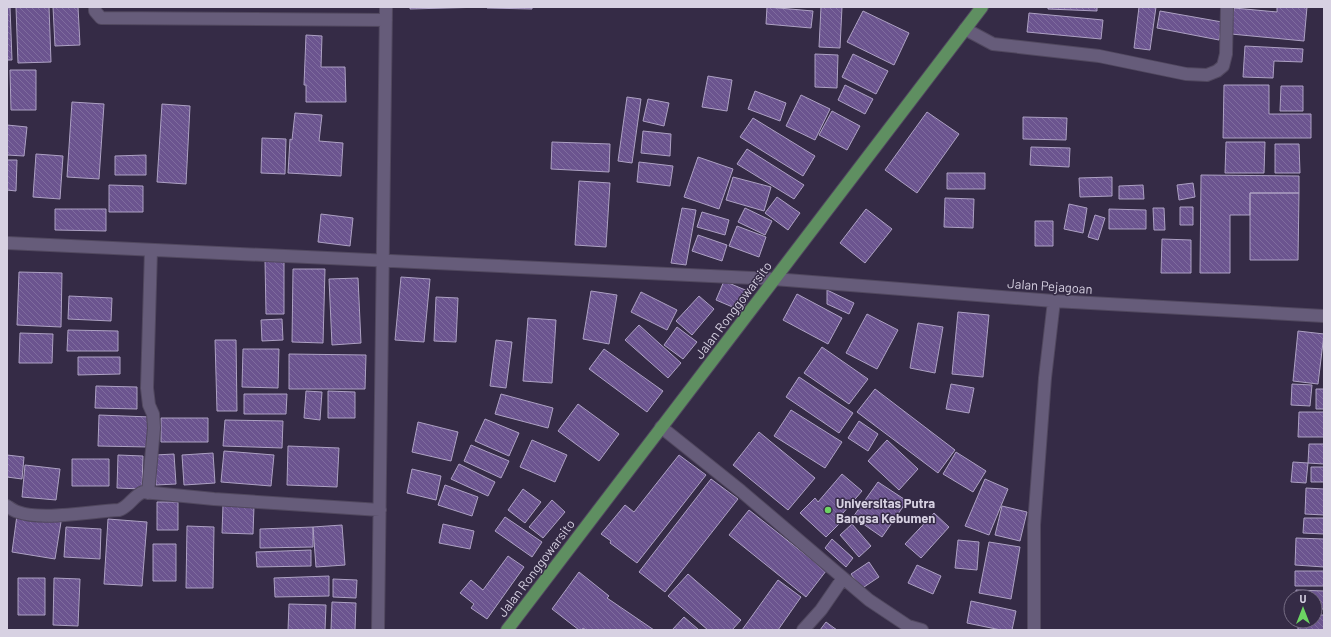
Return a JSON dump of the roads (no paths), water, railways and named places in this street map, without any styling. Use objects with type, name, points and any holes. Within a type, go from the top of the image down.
[{"type":"main road","name":"Jalan Ronggowarsito","points":[[507,630],[982,7]]},
{"type":"street","points":[[95,7],[95,11],[101,18],[386,20]]},
{"type":"street","points":[[378,630],[384,260],[386,7]]},
{"type":"street","points":[[965,29],[993,44],[1099,56],[1186,74],[1207,75],[1217,71],[1223,66],[1226,54],[1227,7]]},
{"type":"street","name":"Jalan Pejagoan","points":[[7,243],[774,279],[1054,301],[1324,316]]},
{"type":"street","points":[[148,493],[154,428],[153,414],[149,405],[148,388],[151,250]]},
{"type":"street","points":[[1034,630],[1034,525],[1045,378],[1054,301]]},
{"type":"street","points":[[661,427],[741,491],[869,600],[908,626],[922,630]]},
{"type":"street","points":[[7,506],[17,512],[43,515],[119,510],[123,509],[140,494],[148,493],[380,510]]},
{"type":"street","points":[[803,630],[821,610],[843,578]]},
{"type":"place","name":"Universitas Putra Bangsa Kebumen","points":[[828,510]]}]
